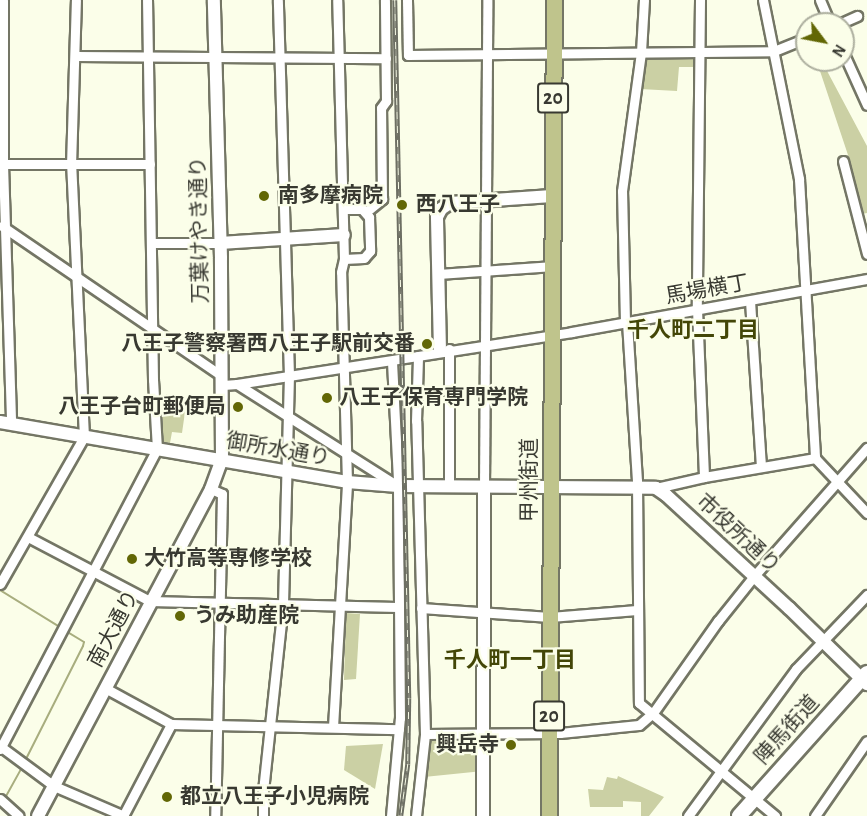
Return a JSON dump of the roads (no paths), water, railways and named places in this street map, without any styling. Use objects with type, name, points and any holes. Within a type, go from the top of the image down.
[{"type":"highway","name":"甲州街道","points":[[549,816],[554,0]]},
{"type":"main road","name":"陣馬街道","points":[[739,816],[865,679]]},
{"type":"street","points":[[3,0],[5,423]]},
{"type":"street","points":[[0,584],[84,437],[71,166],[76,0]]},
{"type":"street","points":[[147,0],[157,449],[0,747],[54,786],[123,816],[171,724]]},
{"type":"street","name":"万葉けやき通り","points":[[214,0],[222,459]]},
{"type":"street","points":[[263,816],[262,791],[284,604],[289,376],[278,0]]},
{"type":"street","points":[[333,727],[346,482],[341,272],[344,259],[344,235],[337,0]]},
{"type":"street","points":[[366,212],[382,199],[381,108],[386,101],[385,0]]},
{"type":"street","points":[[407,0],[408,56],[774,51],[795,43]]},
{"type":"street","points":[[483,816],[482,612],[487,0]]},
{"type":"street","points":[[644,0],[641,52],[622,191],[626,322],[636,488],[639,703],[775,816]]},
{"type":"street","points":[[699,0],[697,309],[704,477]]},
{"type":"street","points":[[763,0],[799,179],[815,458],[867,513]]},
{"type":"street","points":[[76,56],[386,58]]},
{"type":"street","points":[[852,72],[867,105]]},
{"type":"street","points":[[843,161],[867,254]]},
{"type":"street","points":[[3,164],[71,166],[150,164]]},
{"type":"street","points":[[449,486],[445,350],[439,274],[439,212],[450,203],[552,196]]},
{"type":"street","points":[[343,209],[362,209],[366,212],[369,217],[370,251],[364,258],[344,259]]},
{"type":"street","points":[[3,226],[154,330],[222,381]]},
{"type":"street","points":[[152,243],[220,243],[344,235]]},
{"type":"street","points":[[439,274],[553,266]]},
{"type":"street","name":"馬場横丁","points":[[222,381],[237,384],[392,361],[445,350],[626,322],[867,279]]},
{"type":"street","points":[[750,301],[761,467]]},
{"type":"street","points":[[416,816],[425,734],[416,421],[418,356]]},
{"type":"street","points":[[390,816],[399,729],[398,486],[392,361]]},
{"type":"street","points":[[237,384],[398,486]]},
{"type":"street","name":"御所水通り","points":[[5,423],[346,482],[398,486],[551,488]]},
{"type":"street","points":[[425,734],[549,733],[630,728],[639,725],[653,713],[718,621],[754,576],[836,480],[867,448]]},
{"type":"street","points":[[551,488],[656,488],[704,477],[815,458]]},
{"type":"street","name":"南大通り","points":[[38,816],[211,489],[222,459]]},
{"type":"street","name":"市役所通り","points":[[656,488],[865,679]]},
{"type":"street","points":[[211,489],[222,494],[215,816]]},
{"type":"street","points":[[28,537],[150,601],[398,607]]},
{"type":"street","points":[[688,816],[796,669],[867,596]]},
{"type":"street","points":[[421,608],[550,617],[637,610]]},
{"type":"street","points":[[105,688],[171,724],[399,729]]},
{"type":"street","points":[[815,816],[867,741]]},
{"type":"street","points":[[0,799],[19,816]]},
{"type":"waterway","points":[[0,590],[60,627]]},
{"type":"waterway","points":[[27,757],[83,646],[84,642],[66,631]]},
{"type":"waterway","points":[[5,798],[22,767]]},
{"type":"railway","points":[[395,0],[409,698],[408,764],[401,816]]},
{"type":"place","name":"南多摩病院","points":[[264,196]]},
{"type":"place","name":"西八王子","points":[[402,205]]},
{"type":"place","name":"八王子警察署西八王子駅前交番","points":[[427,344]]},
{"type":"place","name":"八王子保育専門学院","points":[[327,398]]},
{"type":"place","name":"八王子台町郵便局","points":[[238,407]]},
{"type":"place","name":"大竹高等専修学校","points":[[132,559]]},
{"type":"place","name":"うみ助産院","points":[[180,616]]},
{"type":"place","name":"興岳寺","points":[[511,745]]},
{"type":"place","name":"都立八王子小児病院","points":[[167,797]]},
{"type":"district","name":"千人町二丁目","points":[[693,331]]},
{"type":"district","name":"千人町一丁目","points":[[510,661]]}]
